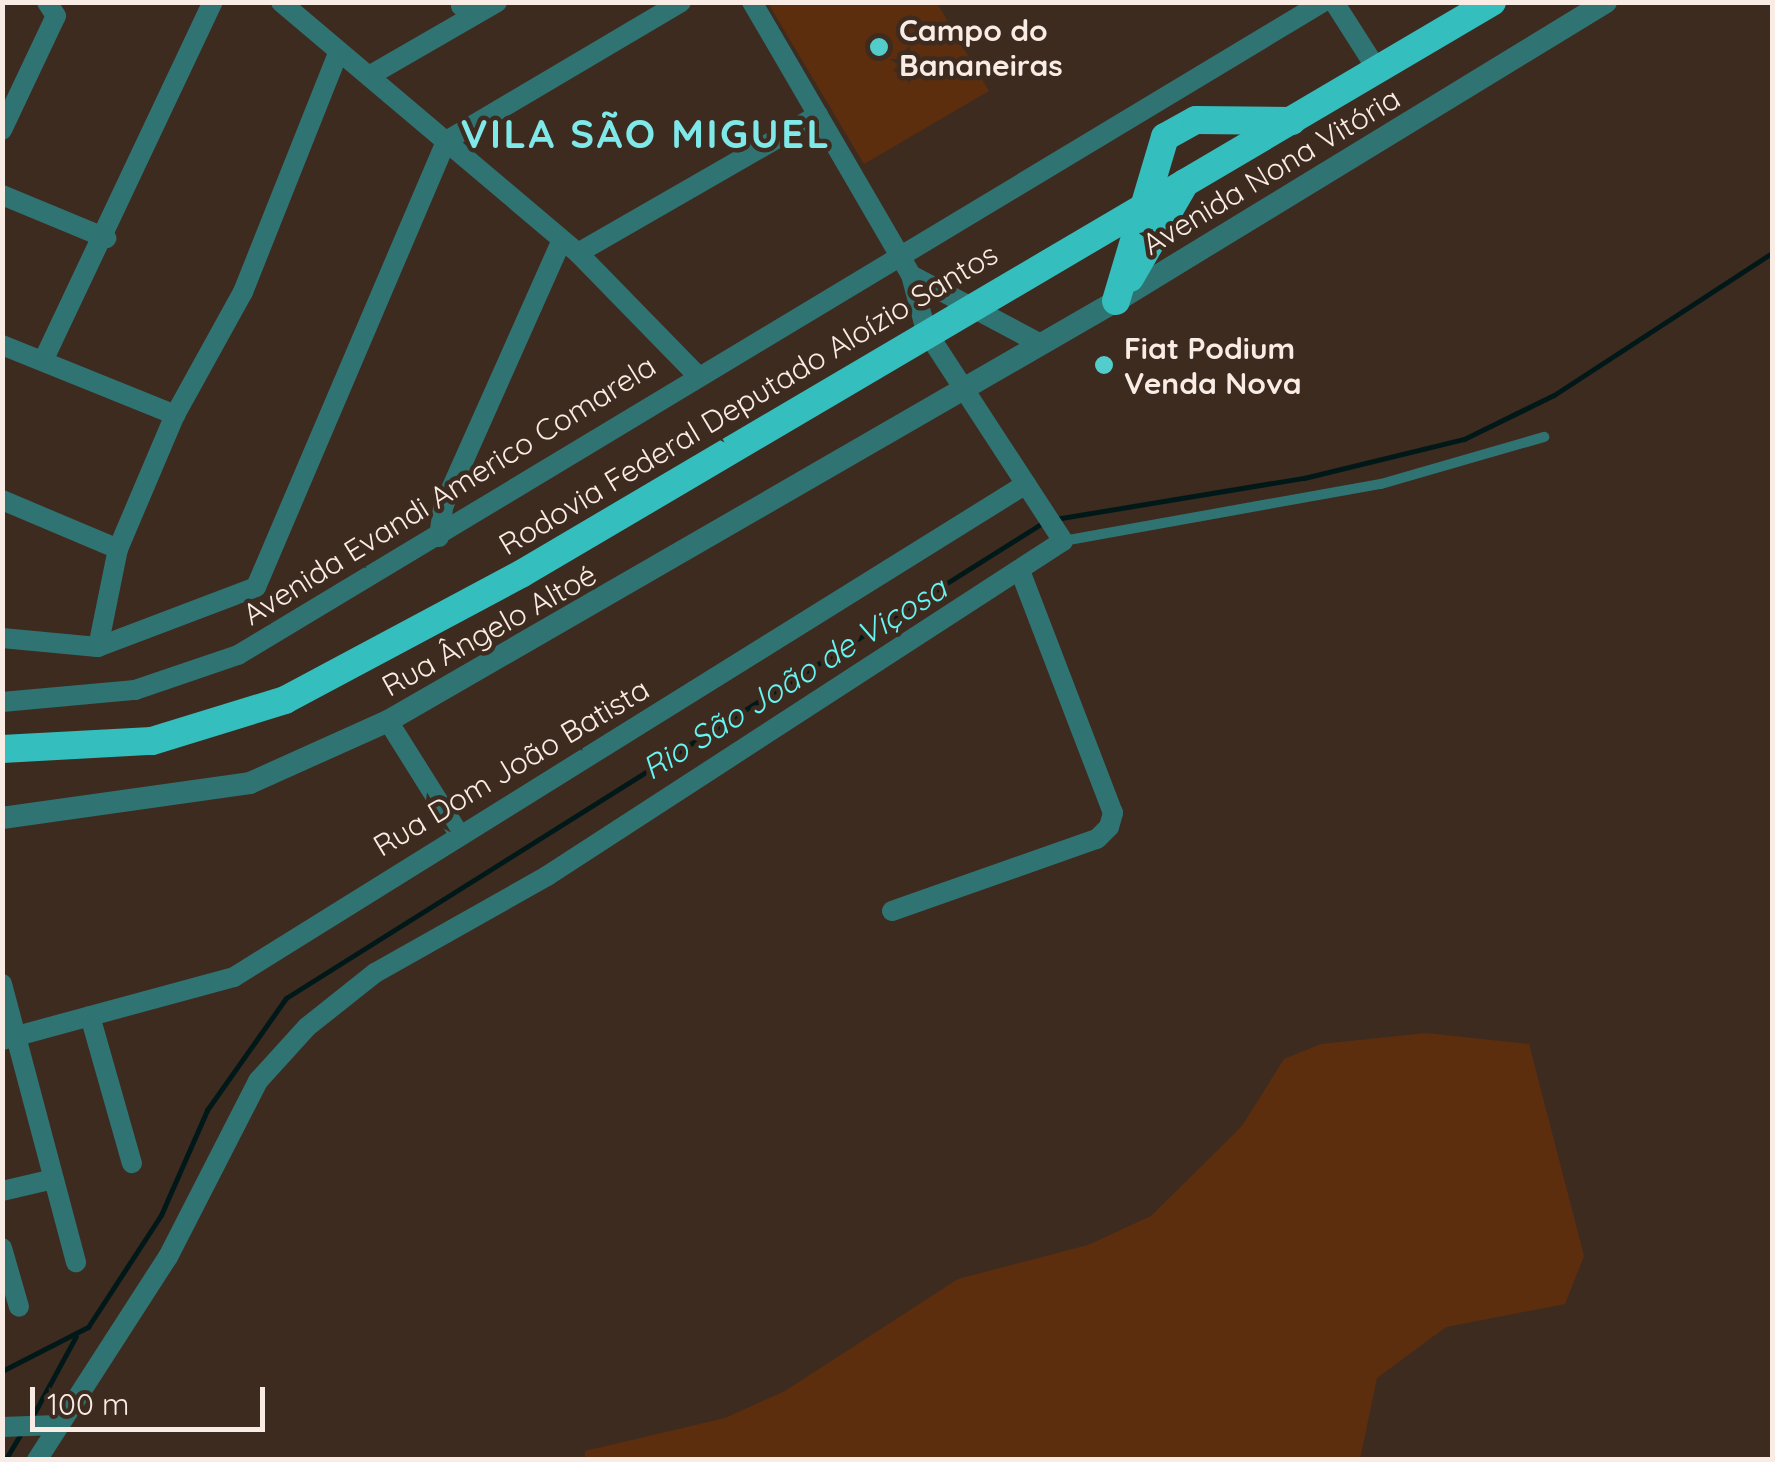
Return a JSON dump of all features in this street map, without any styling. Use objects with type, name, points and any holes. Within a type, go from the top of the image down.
[{"type":"highway","name":"Rodovia Federal Deputado Aloízio Santos","points":[[2,749],[152,742],[285,700],[536,565],[926,330],[1294,122],[1492,2]]},
{"type":"highway","points":[[1116,301],[1138,207],[1177,128],[1294,122]]},
{"type":"highway","points":[[1116,301],[1186,183]]},
{"type":"street","points":[[2,130],[56,16],[48,2]]},
{"type":"street","points":[[42,361],[106,238],[212,2]]},
{"type":"street","points":[[281,2],[570,246],[694,373]]},
{"type":"street","points":[[370,76],[464,7],[497,2]]},
{"type":"street","points":[[2,638],[98,646],[268,576],[446,141],[681,2]]},
{"type":"street","points":[[37,1460],[49,1425],[168,1257],[258,1081],[306,1026],[375,972],[547,876],[1020,571],[1061,538],[926,330],[911,274],[752,2]]},
{"type":"street","name":"Avenida Evandi Americo Comarela","points":[[2,702],[182,680],[439,537],[694,373],[1323,2]]},
{"type":"street","points":[[1334,2],[1378,71]]},
{"type":"street","name":"Avenida Nona Vitória","points":[[964,386],[1116,301],[1606,2]]},
{"type":"street","points":[[98,646],[118,549],[175,414],[236,306],[339,51]]},
{"type":"street","points":[[439,537],[443,507],[570,246],[818,115]]},
{"type":"street","points":[[2,194],[106,238]]},
{"type":"street","points":[[911,274],[974,302],[1039,343]]},
{"type":"street","points":[[2,345],[175,414]]},
{"type":"street","name":"Rua Ângelo Altoé","points":[[2,818],[234,786],[388,720],[964,386]]},
{"type":"street","name":"Rua Dom João Batista","points":[[10,1038],[234,976],[459,834],[1029,489]]},
{"type":"street","points":[[2,500],[118,549]]},
{"type":"street","points":[[892,911],[1109,827],[1113,813],[1020,571]]},
{"type":"street","points":[[388,720],[459,834]]},
{"type":"street","points":[[2,984],[10,1038],[76,1262]]},
{"type":"street","points":[[90,1016],[132,1163]]},
{"type":"street","points":[[2,1191],[54,1179]]},
{"type":"street","points":[[2,1248],[19,1307]]},
{"type":"street","points":[[5,1427],[49,1425]]},
{"type":"lane","points":[[1061,538],[1381,484],[1544,437]]},
{"type":"shaded area","name":"Campo do Bananeiras","points":[[768,3],[937,3],[989,91],[864,164]]},
{"type":"shaded area","points":[[1426,1033],[1529,1044],[1584,1256],[1565,1304],[1446,1327],[1377,1378],[1360,1459],[585,1459],[585,1451],[725,1418],[785,1391],[958,1279],[1088,1245],[1151,1216],[1242,1126],[1284,1059],[1321,1044]]},
{"type":"waterway","name":"Rio São João de Viçosa","points":[[1055,519],[1304,478],[1464,439],[1554,395],[1772,253]]},
{"type":"waterway","name":"Rio São João de Viçosa","points":[[2,1371],[88,1327],[161,1215],[207,1110],[286,998],[1044,522]]},
{"type":"waterway","points":[[31,1419],[76,1336]]},
{"type":"waterway","points":[[5,1460],[22,1432]]},
{"type":"place","name":"Campo do Bananeiras","points":[[879,47]]},
{"type":"place","name":"Fiat Podium Venda Nova","points":[[1104,365]]},
{"type":"district","name":"VILA SÃO MIGUEL","points":[[646,133]]}]
